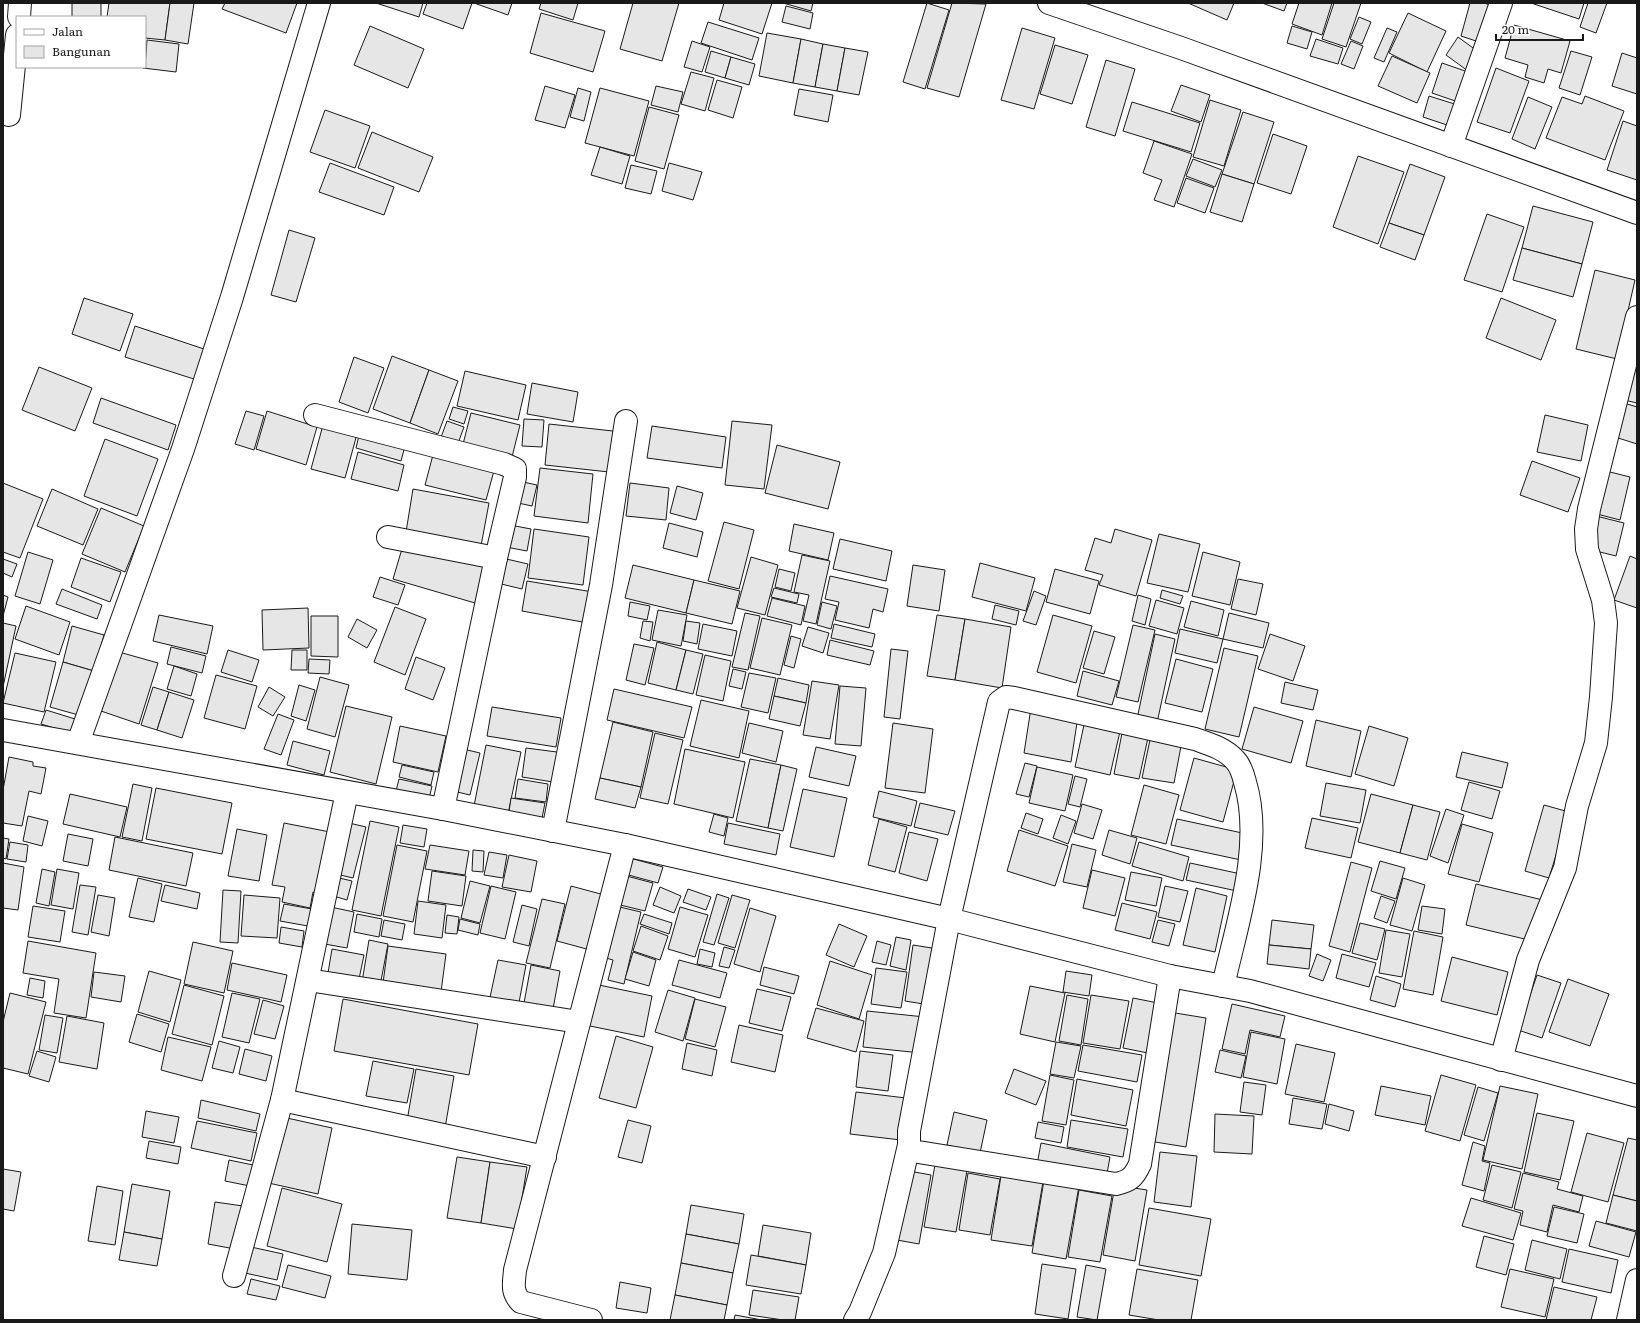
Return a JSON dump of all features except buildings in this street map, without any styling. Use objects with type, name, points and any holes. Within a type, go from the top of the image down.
[{"type":"street","points":[[19,16],[20,3]]},
{"type":"street","points":[[78,743],[183,449],[232,297],[319,3]]},
{"type":"street","points":[[1050,3],[1181,48],[1637,213]]},
{"type":"street","points":[[1451,146],[1500,3]]},
{"type":"street","points":[[9,115],[16,45]]},
{"type":"street","points":[[1501,1060],[1528,960],[1565,868],[1577,806],[1596,743],[1606,623],[1603,600],[1587,549],[1586,529],[1588,509],[1637,317]]},
{"type":"street","points":[[315,415],[504,464],[515,469],[515,477],[442,809]]},
{"type":"street","points":[[554,831],[601,585],[626,421]]},
{"type":"street","points":[[388,537],[496,558]]},
{"type":"street","points":[[855,1320],[860,1312],[884,1254],[909,1145],[909,1131],[950,919],[999,702],[1006,697],[1014,698],[1194,740],[1214,746],[1226,752],[1236,761],[1242,772],[1248,791],[1252,818],[1252,842],[1246,883],[1223,986]]},
{"type":"street","points":[[3,730],[442,809],[625,845],[950,919],[1170,976],[1250,991],[1637,1096]]},
{"type":"street","points":[[234,1276],[282,1100],[347,792]]},
{"type":"street","points":[[591,1320],[521,1302],[515,1296],[513,1286],[515,1270],[625,845]]},
{"type":"street","points":[[909,1145],[912,1151],[919,1153],[1116,1184],[1127,1182],[1136,1173],[1140,1164],[1170,976]]},
{"type":"street","points":[[308,980],[579,1022]]},
{"type":"street","points":[[282,1100],[545,1156]]},
{"type":"street","points":[[1628,1320],[1637,1280]]}]
